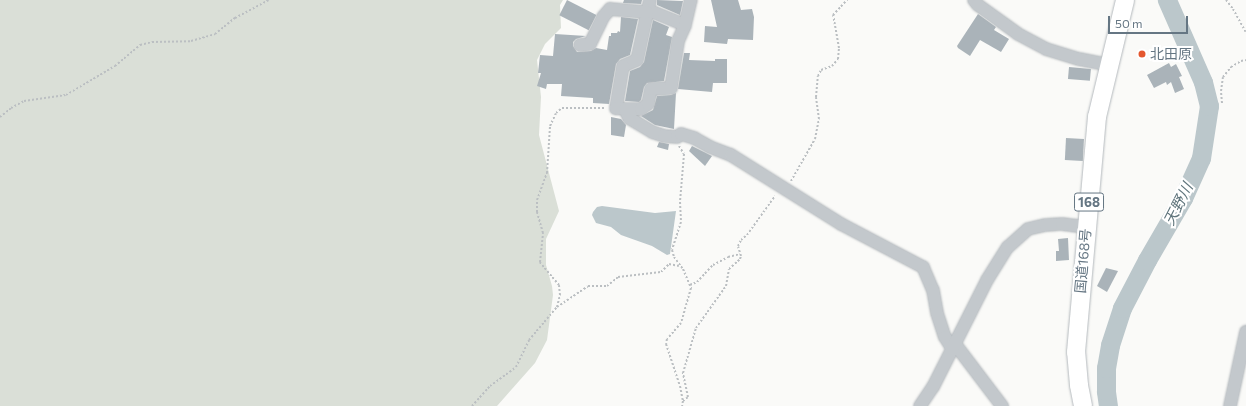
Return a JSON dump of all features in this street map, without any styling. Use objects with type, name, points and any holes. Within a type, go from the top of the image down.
[{"type":"highway","name":"国道168号","points":[[1083,406],[1078,385],[1076,352],[1097,117],[1125,0]]},
{"type":"street","points":[[620,108],[641,109],[648,104],[651,89],[671,88],[678,41],[685,25],[691,0]]},
{"type":"street","points":[[974,0],[978,5],[1018,34],[1046,49],[1079,59],[1110,65]]},
{"type":"street","points":[[580,46],[590,44],[606,12],[614,4],[648,7],[685,25]]},
{"type":"street","points":[[648,7],[637,60],[623,66],[620,108],[629,118],[639,125],[664,136],[677,137],[681,134],[694,138],[731,156],[841,224],[923,267],[933,290],[937,313],[945,337],[1002,406]]},
{"type":"street","points":[[920,406],[933,387],[987,280],[1008,247],[1028,229],[1046,225],[1086,227]]},
{"type":"street","points":[[1230,406],[1246,332]]},
{"type":"path","points":[[0,117],[11,108],[24,101],[66,95],[115,66],[140,45],[152,42],[191,40],[215,34],[235,18],[269,0]]},
{"type":"path","points":[[683,401],[688,397],[683,373],[696,328],[726,286],[729,269],[740,259],[738,246],[741,240],[747,235],[778,192],[789,184],[815,138],[819,119],[816,97],[818,76],[821,70],[832,66],[838,59],[840,48],[833,15],[847,0]]},
{"type":"path","points":[[1226,0],[1246,32]]},
{"type":"path","points":[[1222,103],[1221,91],[1223,77],[1231,67],[1241,60],[1246,60]]},
{"type":"path","points":[[557,307],[560,295],[559,285],[540,262],[543,232],[537,212],[537,200],[547,173],[550,126],[556,114],[562,108],[620,108]]},
{"type":"path","points":[[664,136],[678,146],[684,154],[680,202],[681,222],[672,250],[674,257],[690,285],[687,306],[681,323],[667,339],[666,344],[683,401],[682,406]]},
{"type":"path","points":[[690,285],[697,282],[713,265],[728,257],[740,254]]},
{"type":"path","points":[[472,406],[490,386],[516,367],[529,340],[557,307],[588,286],[607,286],[618,278],[661,272],[669,264],[680,266]]},
{"type":"shaded area","points":[[0,0],[563,0],[560,5],[561,28],[545,44],[537,60],[541,97],[539,135],[559,211],[546,239],[546,265],[553,295],[547,340],[535,363],[497,406],[0,406]]},
{"type":"shaded area","points":[[602,206],[655,213],[676,211],[670,254],[667,255],[652,246],[621,235],[611,227],[596,223],[592,215],[593,212],[597,207]]},
{"type":"building","points":[[567,0],[596,15],[589,30],[559,15]]},
{"type":"building","points":[[624,0],[642,0],[641,4],[623,3]]},
{"type":"building","points":[[657,0],[683,1],[680,15],[657,5]]},
{"type":"building","points":[[711,0],[738,0],[741,10],[752,9],[754,17],[753,40],[728,39],[727,44],[704,42],[705,26],[717,27]]},
{"type":"building","points":[[978,14],[996,27],[994,30],[1009,39],[1001,52],[980,40],[970,56],[958,48],[957,46]]},
{"type":"building","points":[[621,17],[638,19],[630,55],[620,59],[616,64],[609,104],[593,103],[593,98],[561,96],[562,84],[547,84],[546,89],[537,86],[541,73],[538,73],[540,55],[553,56],[555,34],[586,36],[576,39],[573,42],[573,46],[577,52],[591,51],[596,48],[607,50],[609,36],[611,36],[611,33],[617,33],[618,31],[620,32]]},
{"type":"building","points":[[653,20],[669,27],[666,35],[672,37],[664,81],[647,83],[644,87],[641,100],[639,102],[625,101],[630,71],[640,67],[644,62]]},
{"type":"building","points":[[684,53],[690,53],[689,60],[715,61],[715,59],[727,59],[727,83],[713,83],[712,92],[678,89]]},
{"type":"building","points":[[1169,63],[1171,67],[1176,64],[1182,76],[1179,77],[1184,89],[1175,93],[1171,82],[1167,85],[1166,82],[1154,88],[1147,75]]},
{"type":"building","points":[[1069,67],[1091,69],[1090,81],[1068,79]]},
{"type":"building","points":[[676,93],[674,129],[655,125],[641,116],[653,110],[657,96]]},
{"type":"building","points":[[611,117],[621,119],[626,125],[624,137],[611,135]]},
{"type":"building","points":[[1066,138],[1084,139],[1083,161],[1065,160]]},
{"type":"building","points":[[659,142],[669,144],[668,150],[657,147]]},
{"type":"building","points":[[692,146],[712,156],[705,166],[689,151]]},
{"type":"building","points":[[1068,238],[1069,260],[1056,261],[1056,251],[1059,251],[1058,239]]},
{"type":"building","points":[[1106,268],[1118,271],[1107,292],[1097,286]]},
{"type":"waterway","name":"天野川","points":[[1108,406],[1106,391],[1106,368],[1110,345],[1122,308],[1147,260],[1183,198],[1201,158],[1209,106],[1203,82],[1167,0]]},
{"type":"place","name":"北田原","points":[[1142,54]]}]
